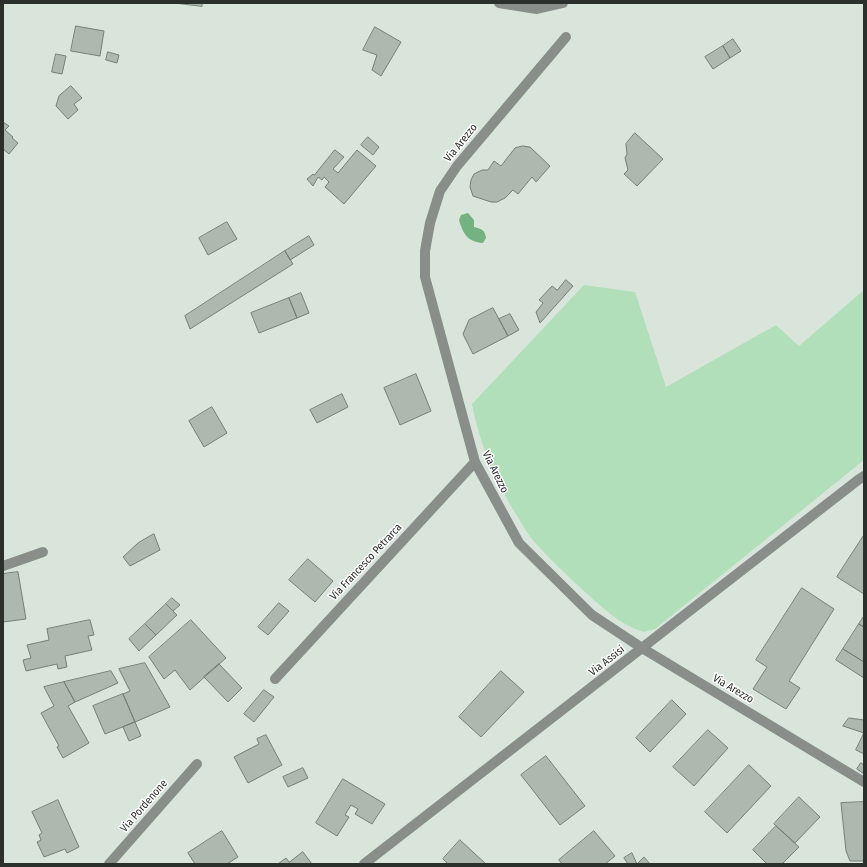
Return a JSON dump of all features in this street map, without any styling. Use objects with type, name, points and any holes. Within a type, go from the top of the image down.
[{"type":"street","points":[[499,3],[537,9],[563,3]]},
{"type":"street","name":"Via Arezzo","points":[[566,37],[457,166],[440,191],[430,223],[426,250],[425,277],[475,462],[520,543],[592,615],[642,648],[864,782]]},
{"type":"street","name":"Via Francesco Petrarca","points":[[275,679],[475,462]]},
{"type":"street","name":"Via Assisi","points":[[364,864],[864,476]]},
{"type":"street","points":[[3,566],[43,552]]},
{"type":"street","name":"Via Pordenone","points":[[109,864],[197,764]]},
{"type":"shaded area","points":[[468,213],[474,220],[474,227],[481,229],[485,233],[486,238],[483,243],[469,239],[462,229],[459,220],[461,215]]},
{"type":"shaded area","points":[[584,285],[635,292],[666,387],[776,325],[799,346],[864,290],[864,460],[655,629],[644,632],[627,625],[605,609],[557,566],[530,537],[496,478],[479,435],[472,404]]},
{"type":"building","points":[[175,3],[202,3],[202,6]]},
{"type":"building","points":[[76,26],[104,31],[100,56],[71,51]]},
{"type":"building","points":[[375,27],[401,42],[381,76],[372,70],[377,55],[363,50]]},
{"type":"building","points":[[733,39],[741,51],[730,58],[723,46]]},
{"type":"building","points":[[723,46],[730,58],[713,69],[705,57]]},
{"type":"building","points":[[108,52],[119,55],[117,63],[106,60]]},
{"type":"building","points":[[56,54],[66,56],[62,74],[52,72]]},
{"type":"building","points":[[71,86],[82,98],[74,104],[78,110],[68,119],[56,106],[59,96]]},
{"type":"building","points":[[3,122],[9,126],[5,130],[18,143],[9,154],[3,149]]},
{"type":"building","points":[[635,133],[663,159],[637,186],[624,174],[628,170],[625,158],[627,154],[626,144]]},
{"type":"building","points":[[368,137],[379,147],[373,155],[361,145]]},
{"type":"building","points":[[523,146],[530,147],[550,166],[536,182],[532,177],[518,194],[513,190],[505,198],[497,202],[491,202],[473,196],[470,187],[474,174],[482,170],[488,170],[494,161],[501,166],[515,148]]},
{"type":"building","points":[[335,150],[344,157],[333,169],[338,173],[357,150],[376,166],[344,204],[325,187],[329,182],[324,177],[322,180],[318,177],[313,186],[307,179],[313,174],[314,175]]},
{"type":"building","points":[[227,222],[237,239],[208,255],[199,238]]},
{"type":"building","points":[[309,236],[314,245],[290,260],[285,251]]},
{"type":"building","points":[[285,251],[293,264],[190,329],[185,316]]},
{"type":"building","points":[[566,280],[573,286],[540,323],[536,312],[543,303],[539,300],[552,286],[557,290]]},
{"type":"building","points":[[301,293],[309,313],[297,318],[289,298]]},
{"type":"building","points":[[289,298],[297,318],[259,333],[251,313]]},
{"type":"building","points":[[493,308],[508,336],[473,354],[463,334],[469,320]]},
{"type":"building","points":[[510,314],[519,330],[508,336],[499,319]]},
{"type":"building","points":[[416,374],[431,411],[400,425],[384,388]]},
{"type":"building","points":[[342,394],[348,407],[317,423],[310,410]]},
{"type":"building","points":[[212,407],[227,433],[204,447],[189,421]]},
{"type":"building","points":[[154,534],[160,550],[130,566],[123,557],[138,543]]},
{"type":"building","points":[[864,535],[864,594],[837,577]]},
{"type":"building","points":[[308,559],[333,581],[315,602],[289,580]]},
{"type":"building","points":[[18,572],[26,619],[3,622],[3,574]]},
{"type":"building","points":[[802,588],[834,609],[789,681],[800,688],[786,709],[753,689],[767,667],[756,660]]},
{"type":"building","points":[[172,598],[180,605],[173,611],[166,604]]},
{"type":"building","points":[[279,603],[289,611],[268,635],[258,627]]},
{"type":"building","points":[[166,604],[177,615],[156,635],[145,624]]},
{"type":"building","points":[[864,616],[864,627],[859,624]]},
{"type":"building","points":[[90,620],[94,635],[88,636],[92,650],[65,656],[67,667],[58,669],[57,664],[26,671],[23,660],[31,658],[27,645],[49,640],[47,629]]},
{"type":"building","points":[[191,620],[226,658],[190,690],[175,670],[164,679],[149,657]]},
{"type":"building","points":[[145,624],[156,635],[139,651],[129,639]]},
{"type":"building","points":[[859,624],[864,627],[864,662],[843,649]]},
{"type":"building","points":[[843,649],[864,662],[864,678],[836,660]]},
{"type":"building","points":[[145,663],[170,707],[135,722],[123,694],[130,691],[119,669]]},
{"type":"building","points":[[219,664],[242,688],[228,702],[204,677]]},
{"type":"building","points":[[111,671],[118,683],[75,702],[64,682]]},
{"type":"building","points":[[501,671],[524,692],[481,737],[459,717]]},
{"type":"building","points":[[64,682],[75,702],[68,706],[89,743],[63,758],[57,747],[59,746],[41,713],[54,706],[44,687]]},
{"type":"building","points":[[264,690],[274,697],[254,722],[244,714]]},
{"type":"building","points":[[123,694],[135,722],[105,734],[93,706]]},
{"type":"building","points":[[672,700],[686,714],[650,752],[636,738]]},
{"type":"building","points":[[849,718],[864,720],[864,733],[843,726]]},
{"type":"building","points":[[135,722],[141,736],[129,741],[123,727]]},
{"type":"building","points":[[708,730],[728,748],[694,786],[673,767]]},
{"type":"building","points":[[864,733],[864,754],[856,750]]},
{"type":"building","points":[[266,735],[282,765],[248,783],[234,757],[259,744],[257,739]]},
{"type":"building","points":[[546,756],[585,806],[560,825],[521,775]]},
{"type":"building","points":[[861,763],[864,765],[864,774],[857,769]]},
{"type":"building","points":[[749,765],[771,786],[727,833],[705,812]]},
{"type":"building","points":[[303,768],[308,778],[288,787],[283,777]]},
{"type":"building","points":[[343,779],[385,804],[372,824],[355,814],[358,809],[351,805],[345,815],[349,817],[337,836],[316,823]]},
{"type":"building","points":[[799,797],[820,817],[795,843],[774,824]]},
{"type":"building","points":[[58,800],[79,847],[67,853],[65,849],[44,857],[37,842],[41,840],[39,835],[42,833],[32,812]]},
{"type":"building","points":[[864,802],[864,861],[850,861],[846,851],[841,803]]},
{"type":"building","points":[[776,826],[799,847],[782,864],[767,864],[753,850]]},
{"type":"building","points":[[222,831],[238,857],[227,864],[195,864],[188,853]]},
{"type":"building","points":[[594,831],[615,856],[605,864],[562,864],[559,860]]},
{"type":"building","points":[[460,840],[486,864],[448,864],[443,859]]},
{"type":"building","points":[[303,852],[312,864],[278,864],[286,858],[289,862]]},
{"type":"building","points":[[632,853],[637,864],[628,864],[624,858]]},
{"type":"building","points":[[644,857],[650,864],[637,864]]}]
